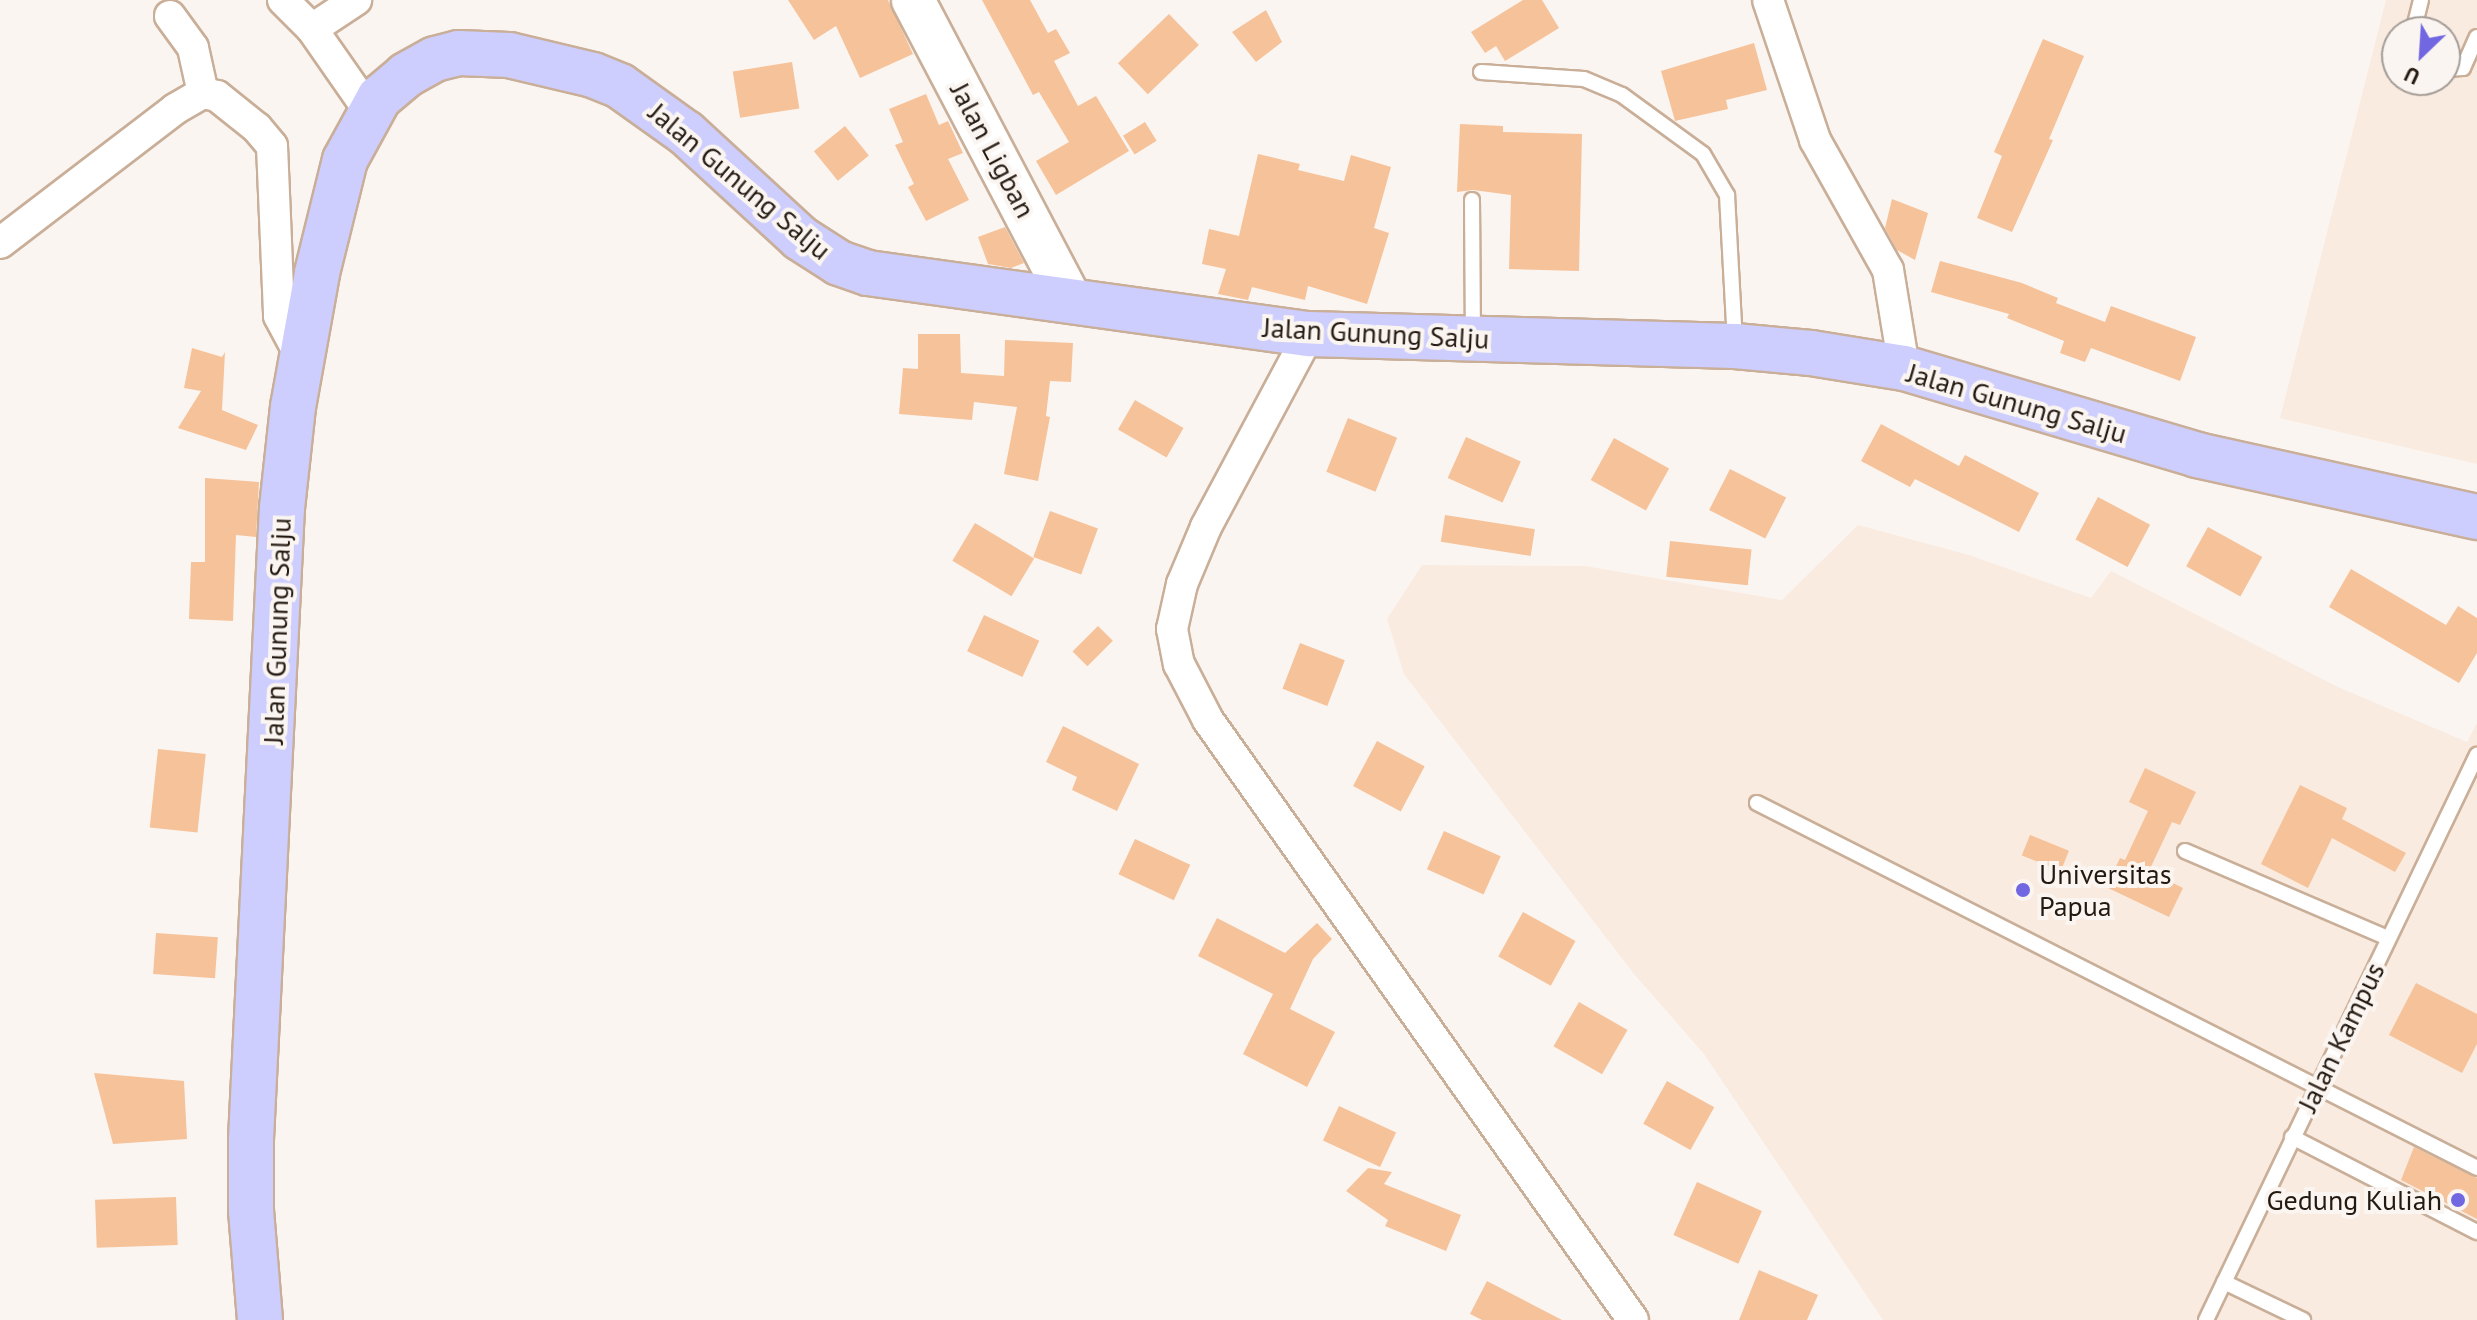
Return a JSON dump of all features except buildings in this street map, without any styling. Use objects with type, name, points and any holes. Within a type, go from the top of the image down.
[{"type":"main road","name":"Jalan Ligban","points":[[913,0],[1071,301]]},
{"type":"main road","name":"Jalan Gunung Salju","points":[[260,1320],[251,1211],[251,1139],[282,508],[301,357],[345,160],[370,112],[386,91],[406,75],[446,56],[509,55],[581,71],[620,86],[659,111],[800,238],[839,263],[887,277],[1309,334],[1735,346],[1811,353],[1904,368],[2197,455],[2477,517]]},
{"type":"street","points":[[283,0],[312,29],[370,112]]},
{"type":"street","points":[[312,29],[356,0]]},
{"type":"street","points":[[1768,0],[1815,140],[1888,270],[1904,368]]},
{"type":"street","points":[[170,16],[193,48],[203,93]]},
{"type":"street","points":[[0,243],[175,109],[203,93],[217,96],[234,107],[272,146],[279,316],[301,357]]},
{"type":"street","points":[[1309,334],[1206,527],[1182,584],[1172,629],[1179,664],[1208,720],[1633,1320]]},
{"type":"lane","points":[[2461,68],[2477,37]]},
{"type":"lane","points":[[1481,72],[1584,79],[1622,95],[1703,154],[1727,195],[1735,346]]},
{"type":"lane","points":[[1472,200],[1473,339]]},
{"type":"lane","name":"Jalan Kampus","points":[[2206,1320],[2477,755]]},
{"type":"lane","points":[[1757,803],[2477,1168]]},
{"type":"lane","points":[[2185,851],[2388,938]]},
{"type":"lane","points":[[2292,1137],[2477,1232]]},
{"type":"lane","points":[[2224,1282],[2303,1320]]},
{"type":"shaded area","points":[[2386,0],[2477,0],[2477,464],[2280,418],[2381,20],[2381,96],[2461,96],[2461,16],[2382,16]]},
{"type":"shaded area","name":"Universitas Papua","points":[[1858,525],[1969,555],[2091,598],[2111,571],[2338,687],[2467,742],[2477,723],[2477,1320],[1883,1320],[1704,1054],[1634,974],[1404,674],[1387,619],[1422,565],[1585,566],[1782,600]]},
{"type":"place","name":"Universitas Papua","points":[[2023,890]]},
{"type":"place","name":"Gedung Kuliah","points":[[2458,1200]]}]
